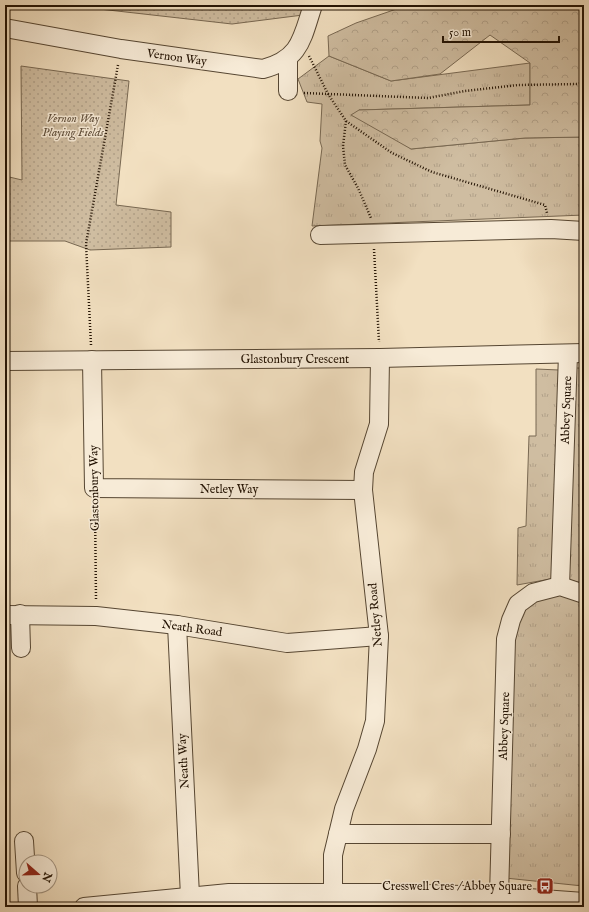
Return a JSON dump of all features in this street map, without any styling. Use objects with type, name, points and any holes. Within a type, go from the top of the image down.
[{"type":"street","points":[[288,92],[288,59],[301,40],[313,5]]},
{"type":"street","name":"Vernon Way","points":[[5,28],[121,49],[263,69],[276,66],[288,59]]},
{"type":"street","points":[[320,235],[372,227],[550,228],[584,231]]},
{"type":"street","name":"Glastonbury Crescent","points":[[5,361],[380,358],[576,353]]},
{"type":"street","name":"Abbey Square","points":[[499,896],[506,638],[511,620],[518,604],[533,593],[560,586],[576,353]]},
{"type":"street","name":"Netley Road","points":[[333,892],[332,855],[344,809],[367,749],[375,721],[379,636],[363,490],[364,472],[379,424],[380,358]]},
{"type":"street","name":"Glastonbury Way","points":[[92,360],[94,488]]},
{"type":"street","name":"Netley Way","points":[[94,488],[363,490]]},
{"type":"street","points":[[560,586],[584,594]]},
{"type":"street","points":[[12,615],[21,648]]},
{"type":"street","name":"Neath Road","points":[[12,615],[96,616],[176,625],[287,643],[379,636]]},
{"type":"street","name":"Neath Way","points":[[176,625],[190,896]]},
{"type":"street","points":[[338,834],[501,834]]},
{"type":"street","points":[[24,841],[25,854]]},
{"type":"street","points":[[84,907],[190,896],[229,900],[333,892],[361,900],[499,896],[556,904],[584,902]]},
{"type":"street","points":[[27,894],[28,907]]},
{"type":"path","points":[[301,40],[328,94],[346,121],[392,153],[432,172],[546,205],[550,228]]},
{"type":"path","points":[[92,360],[86,244],[121,49]]},
{"type":"path","points":[[288,92],[428,98],[465,91],[518,85],[578,84],[584,82]]},
{"type":"path","points":[[346,121],[343,146],[345,165],[358,188],[372,227],[380,358]]},
{"type":"path","name":"Glastonbury Way","points":[[94,488],[96,616]]},
{"type":"green space","points":[[64,5],[306,5],[303,15],[232,24]]},
{"type":"green space","points":[[408,5],[584,5],[584,137],[525,138],[411,149],[351,115],[359,110],[530,105],[530,63],[490,35],[440,74],[391,81],[329,56],[328,36],[356,23]]},
{"type":"green space","points":[[329,56],[391,81],[530,63],[530,105],[359,110],[411,149],[525,138],[584,137],[584,215],[312,226],[322,148],[320,141],[322,104],[307,102],[298,79]]},
{"type":"green space","name":"Vernon Way Playing Fields","points":[[21,66],[129,81],[116,205],[171,212],[171,247],[90,250],[65,241],[5,241],[5,176],[22,180]]},
{"type":"green space","points":[[575,368],[584,368],[584,584],[567,579]]},
{"type":"green space","points":[[536,369],[559,370],[556,578],[517,585],[518,528],[526,526],[529,436],[536,436]]},
{"type":"green space","points":[[559,593],[584,601],[583,886],[505,878],[510,639],[521,608],[537,597]]},
{"type":"place","name":"Cresswell Cres / Abbey Square","points":[[545,886]]}]
